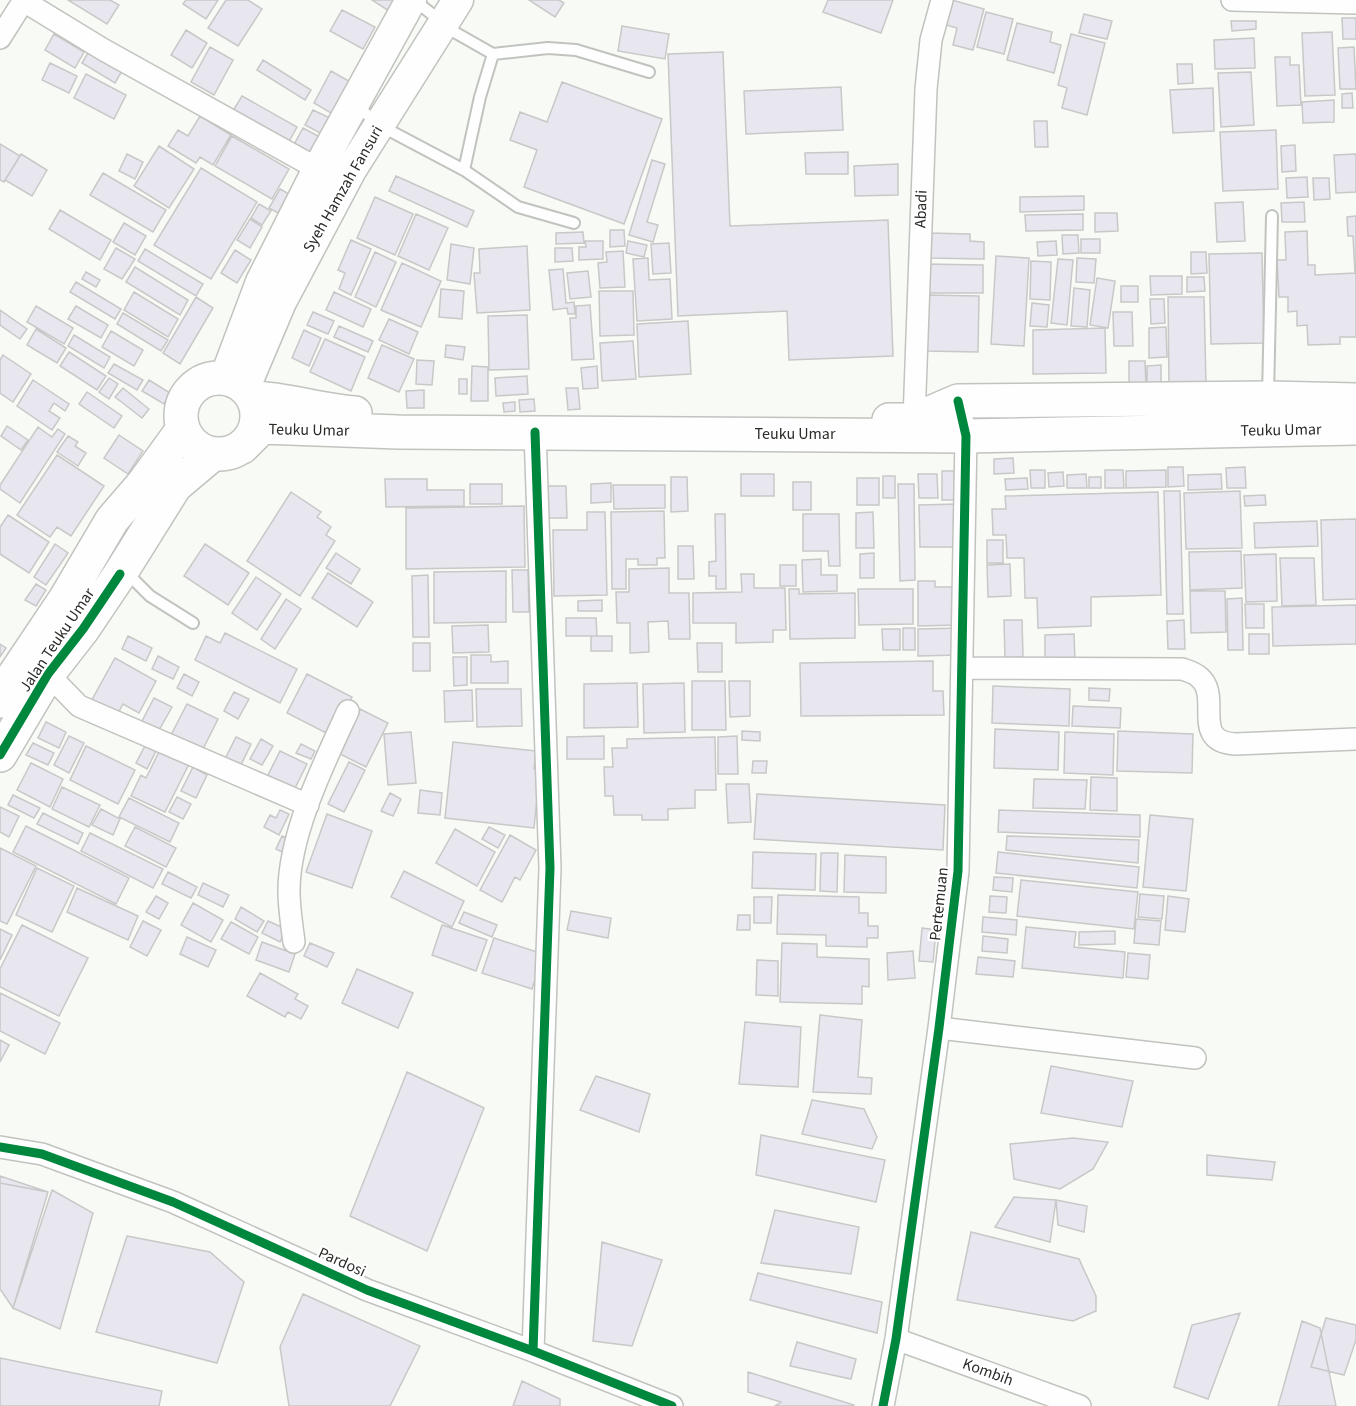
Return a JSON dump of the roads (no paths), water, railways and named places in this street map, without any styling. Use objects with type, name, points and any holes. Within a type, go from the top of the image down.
[{"type":"highway","points":[[227,450],[205,452],[191,443],[183,429],[181,409],[189,391],[206,379],[275,399],[333,411],[452,418],[676,419],[760,414],[914,420],[958,401],[1268,398],[1356,400]]},
{"type":"highway","name":"Syeh Hamzah Fansuri","points":[[227,450],[251,437],[256,425],[257,411],[241,388]]},
{"type":"highway","name":"Teuku Umar","points":[[120,574],[175,486],[262,427],[398,432],[966,436],[1356,428]]},
{"type":"highway","points":[[4,683],[66,598],[112,520],[143,484],[183,429]]},
{"type":"highway","name":"Jalan Teuku Umar","points":[[0,754],[48,674],[83,629],[120,574]]},
{"type":"main road","name":"Syeh Hamzah Fansuri","points":[[241,388],[261,282],[318,169],[412,0]]},
{"type":"main road","name":"Syeh Hamzah Fansuri","points":[[241,388],[281,302],[351,170],[451,11]]},
{"type":"street","points":[[0,38],[23,0],[104,50],[318,169]]},
{"type":"street","name":"Abadi","points":[[914,420],[926,90],[931,40],[942,0]]},
{"type":"street","points":[[1232,0],[1345,2]]},
{"type":"street","name":"Pertemuan","points":[[883,1406],[896,1339],[958,871],[966,436],[958,401]]},
{"type":"street","points":[[534,1351],[550,868],[535,432]]},
{"type":"street","points":[[963,668],[1182,669],[1198,675],[1203,680],[1207,690],[1211,730],[1213,736],[1220,742],[1236,744],[1356,739]]},
{"type":"street","points":[[48,674],[79,705],[308,805]]},
{"type":"street","points":[[294,942],[289,890],[295,845],[327,756],[348,711]]},
{"type":"street","points":[[939,1028],[1195,1058]]},
{"type":"street","name":"Pardosi","points":[[0,1147],[42,1154],[173,1202],[367,1290],[534,1351],[672,1406]]},
{"type":"street","name":"Kombih","points":[[896,1339],[1080,1406]]},
{"type":"lane","points":[[412,0],[451,11],[456,33],[493,54],[548,48],[570,50],[649,72]]},
{"type":"lane","points":[[464,170],[480,97],[493,54]]},
{"type":"lane","points":[[353,104],[379,125],[464,170],[518,207],[574,223]]},
{"type":"lane","points":[[1268,398],[1272,216]]},
{"type":"lane","points":[[120,574],[126,572],[150,596],[193,623]]}]
